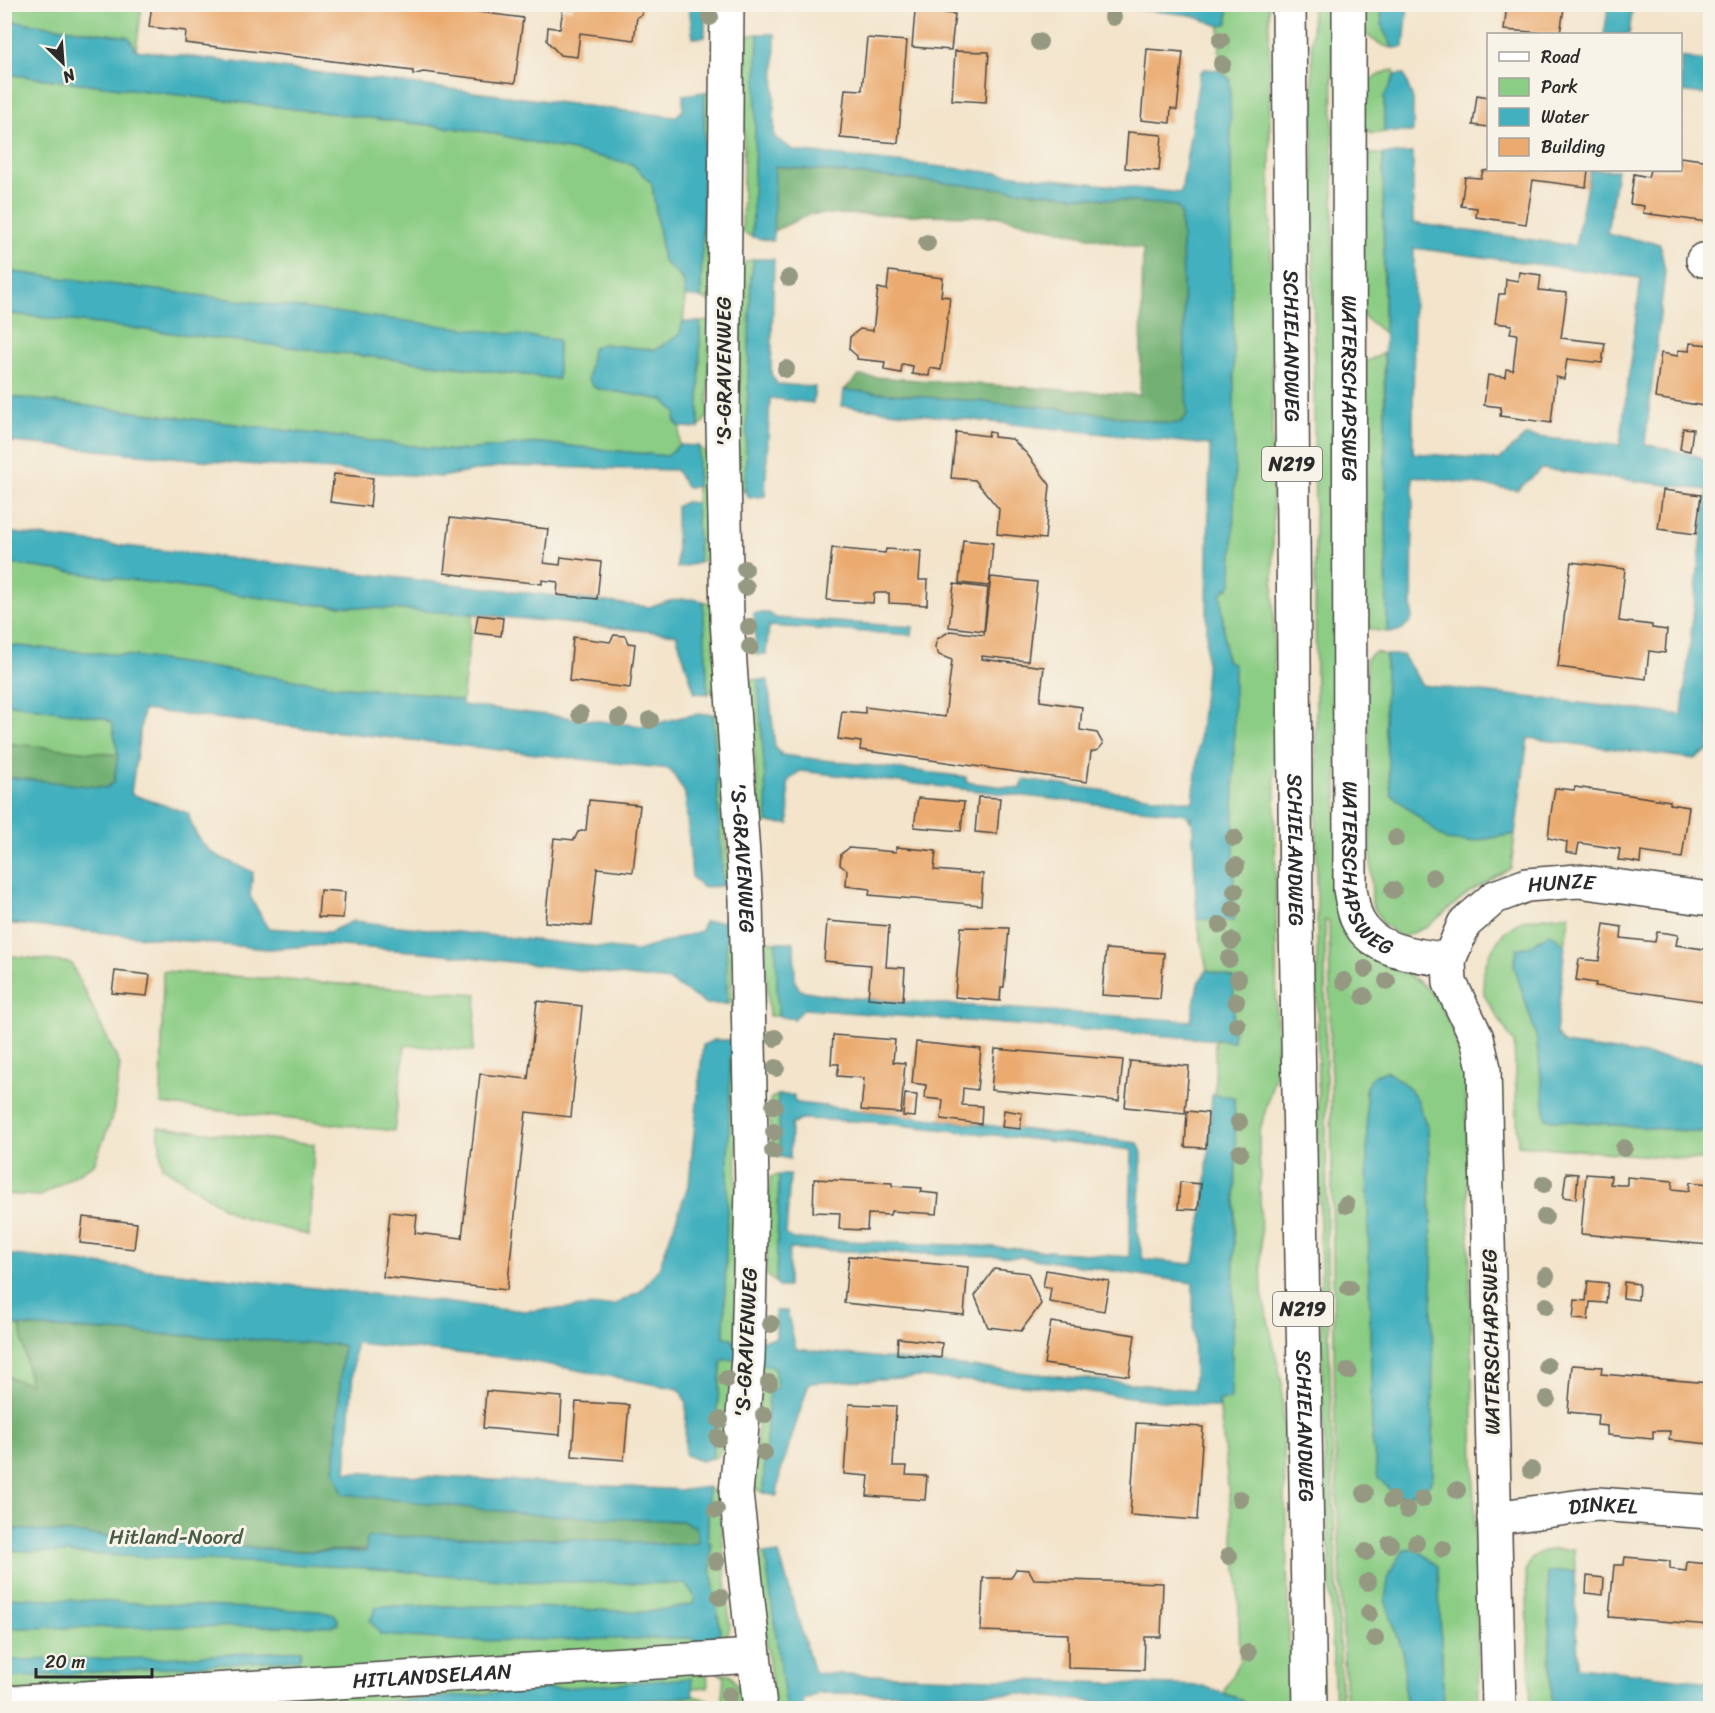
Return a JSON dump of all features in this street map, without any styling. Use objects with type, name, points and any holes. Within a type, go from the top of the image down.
[{"type":"street","name":"'S-GRAVENWEG","points":[[727,4],[723,423],[727,620],[746,899],[752,1187],[748,1352],[736,1493],[760,1708]]},
{"type":"street","name":"SCHIELANDWEG","points":[[1289,4],[1296,935],[1311,1704]]},
{"type":"street","name":"WATERSCHAPSWEG","points":[[1349,4],[1350,889],[1358,921],[1376,941],[1395,950],[1449,960],[1450,983],[1477,1038],[1484,1068],[1499,1708]]},
{"type":"street","name":"HUNZE","points":[[1449,960],[1464,924],[1495,897],[1527,885],[1578,881],[1710,899]]},
{"type":"street","name":"DINKEL","points":[[1494,1518],[1597,1504],[1710,1512]]},
{"type":"street","name":"HITLANDSELAAN","points":[[4,1703],[576,1669],[753,1656]]},
{"type":"green space","points":[[5,5],[142,5],[136,50],[129,37],[5,20]]},
{"type":"green space","points":[[1228,5],[1269,5],[1277,1068],[1259,1134],[1262,1293],[1282,1383],[1291,1708],[1242,1708],[1242,1700],[1223,1693],[1240,1660],[1238,1579],[1219,1400],[1231,1398],[1236,1156],[1234,1098],[1215,1095],[1215,1040],[1233,1041],[1234,979],[1207,970],[1197,919],[1234,920],[1226,660],[1221,593],[1229,588],[1230,79],[1219,70],[1220,26],[1228,23]]},
{"type":"green space","points":[[1312,5],[1332,5],[1338,898],[1355,937],[1367,954],[1423,985],[1442,1009],[1460,1054],[1466,1084],[1479,1708],[1444,1708],[1442,1652],[1404,1550],[1388,1583],[1387,1594],[1404,1656],[1405,1708],[1346,1708],[1335,1440],[1329,921],[1325,920],[1327,1257],[1342,1708],[1335,1708],[1323,1410],[1318,1105]],"holes":[[[1366,1087],[1417,1099],[1428,1130],[1432,1250],[1433,1476],[1378,1478],[1372,1438]]]},
{"type":"green space","points":[[1361,5],[1380,5],[1383,29],[1393,48],[1374,41],[1366,34],[1360,20]]},
{"type":"green space","points":[[758,34],[752,237],[742,232],[746,36]]},
{"type":"green space","points":[[1394,70],[1395,75],[1384,97],[1384,132],[1371,134],[1363,124],[1364,83]]},
{"type":"green space","points":[[5,74],[486,132],[632,164],[652,184],[663,261],[684,283],[683,322],[680,335],[655,350],[603,344],[595,388],[664,400],[676,413],[675,422],[680,427],[679,445],[667,456],[540,443],[454,451],[5,396],[5,313],[557,379],[558,341],[5,271]]},
{"type":"green space","points":[[705,92],[715,97],[710,302],[701,298]]},
{"type":"green space","points":[[1370,154],[1383,154],[1384,333],[1363,316],[1362,164]]},
{"type":"green space","points":[[774,166],[1176,206],[1181,213],[1187,415],[1182,422],[1172,424],[1048,407],[844,390],[859,376],[1140,395],[1143,249],[996,216],[811,214],[773,231]]},
{"type":"green space","points":[[754,259],[751,277],[745,492],[736,483],[742,263]]},
{"type":"green space","points":[[710,321],[708,416],[699,428],[700,322]]},
{"type":"green space","points":[[1384,353],[1387,632],[1373,630],[1365,624],[1363,363]]},
{"type":"green space","points":[[699,446],[708,455],[709,556],[699,563],[696,503]]},
{"type":"green space","points":[[5,563],[307,604],[473,614],[462,701],[429,694],[334,686],[134,656],[5,645]]},
{"type":"green space","points":[[703,601],[712,604],[717,688],[708,694]]},
{"type":"green space","points":[[1375,652],[1386,655],[1385,730],[1391,794],[1469,842],[1515,834],[1511,868],[1470,892],[1427,927],[1402,937],[1384,925],[1372,904],[1366,659]]},
{"type":"green space","points":[[4,667],[132,681],[124,905],[5,886]]},
{"type":"green space","points":[[753,679],[758,680],[768,823],[760,823],[748,682]]},
{"type":"green space","points":[[713,714],[720,717],[729,885],[723,886]]},
{"type":"green space","points":[[5,743],[118,755],[114,782],[106,788],[5,777]]},
{"type":"green space","points":[[1570,914],[1565,944],[1549,933],[1532,945],[1517,949],[1514,965],[1536,1035],[1546,1119],[1710,1133],[1710,1161],[1518,1145],[1514,1043],[1484,995],[1483,974],[1489,954],[1504,932],[1522,920]]},
{"type":"green space","points":[[726,918],[732,921],[732,1004],[727,1004]]},
{"type":"green space","points":[[764,941],[776,942],[778,1016],[769,1016]]},
{"type":"green space","points":[[4,955],[71,963],[120,1065],[113,1115],[94,1164],[41,1196],[5,1194]]},
{"type":"green space","points":[[163,971],[477,994],[473,1051],[405,1045],[394,1131],[161,1104]]},
{"type":"green space","points":[[731,1040],[737,1044],[736,1344],[724,1337]]},
{"type":"green space","points":[[778,1095],[780,1157],[770,1155],[770,1099]]},
{"type":"green space","points":[[158,1127],[314,1144],[309,1235],[236,1216],[162,1166]]},
{"type":"green space","points":[[779,1175],[776,1283],[766,1275],[770,1177]]},
{"type":"green space","name":"Hitland-Noord","points":[[5,1270],[339,1481],[697,1502],[708,1687],[440,1708],[5,1708]]},
{"type":"green space","points":[[20,1326],[343,1345],[334,1471],[683,1521],[696,1527],[699,1543],[660,1544],[480,1537],[368,1537],[366,1550],[294,1551],[5,1528],[4,1373],[11,1378],[30,1384]]},
{"type":"green space","points":[[736,1358],[723,1446],[717,1457],[712,1458],[722,1360]]},
{"type":"green space","points":[[761,1360],[774,1367],[777,1388],[769,1392],[763,1493],[754,1488]]},
{"type":"green space","points":[[708,1487],[719,1497],[730,1628],[726,1637],[713,1644],[720,1636],[720,1629],[711,1569],[711,1543],[708,1542]]},
{"type":"green space","points":[[1574,1549],[1575,1571],[1548,1572],[1552,1708],[1531,1708],[1526,1571],[1533,1557],[1538,1553]]},
{"type":"green space","points":[[765,1553],[786,1708],[775,1708],[755,1556]]},
{"type":"green space","points":[[717,1672],[730,1674],[737,1685],[743,1708],[721,1708],[724,1676]]},
{"type":"green space","points":[[693,1696],[709,1700],[713,1708],[540,1708]]},
{"type":"water","points":[[1609,4],[1633,5],[1629,33],[1604,33]]},
{"type":"water","points":[[689,5],[705,5],[705,37],[693,38]]},
{"type":"water","points":[[1098,5],[1228,5],[1228,23],[1220,26],[1190,15]]},
{"type":"water","points":[[1380,5],[1408,5],[1404,47],[1393,48],[1383,29]]},
{"type":"water","points":[[5,20],[129,37],[136,50],[675,117],[683,110],[683,95],[705,92],[701,298],[685,296],[683,279],[663,261],[652,184],[632,164],[486,132],[5,74]]},
{"type":"water","points":[[758,34],[775,34],[774,137],[795,151],[1181,193],[1200,73],[1204,69],[1219,70],[1230,79],[1235,465],[1232,584],[1221,594],[1226,660],[1234,665],[1234,921],[1197,919],[1192,815],[1190,821],[1186,814],[800,771],[788,781],[789,824],[768,823],[758,680],[768,680],[775,747],[782,755],[966,777],[966,782],[1021,789],[1023,780],[1193,802],[1206,670],[1210,445],[842,406],[844,390],[1048,407],[1172,424],[1182,422],[1187,415],[1181,213],[1176,206],[775,166],[773,241],[752,237]]},
{"type":"water","points":[[1682,57],[1710,62],[1710,95],[1682,91]]},
{"type":"water","points":[[1404,74],[1413,100],[1413,132],[1384,132],[1384,97],[1395,75]]},
{"type":"water","points":[[1413,153],[1413,223],[1575,246],[1590,171],[1617,171],[1607,234],[1660,244],[1665,272],[1645,444],[1697,456],[1710,464],[1709,750],[1695,759],[1528,738],[1515,834],[1469,842],[1446,840],[1391,794],[1385,730],[1386,655],[1403,655],[1422,685],[1682,715],[1707,490],[1542,469],[1517,490],[1413,476],[1412,619],[1401,631],[1387,632],[1383,154]],"holes":[[[1414,248],[1641,278],[1620,445],[1525,436],[1499,460],[1413,453]]]},
{"type":"water","points":[[754,259],[774,259],[771,374],[777,384],[815,387],[813,403],[770,398],[765,496],[749,498],[745,492],[751,277]]},
{"type":"water","points":[[5,271],[558,340],[558,379],[5,313]]},
{"type":"water","points":[[683,322],[700,322],[699,428],[680,427],[675,422],[676,413],[664,400],[595,388],[588,379],[592,348],[603,344],[655,350],[679,335]]},
{"type":"water","points":[[5,396],[454,451],[540,443],[667,456],[679,445],[699,446],[697,487],[686,487],[676,470],[503,466],[441,477],[244,464],[5,441]]},
{"type":"water","points":[[685,502],[696,503],[699,563],[677,568],[676,507]]},
{"type":"water","points":[[5,532],[649,607],[682,599],[703,601],[708,694],[695,693],[676,634],[473,614],[307,604],[5,563]]},
{"type":"water","points":[[754,613],[769,613],[776,618],[913,627],[912,635],[769,626],[766,654],[756,655]]},
{"type":"water","points":[[5,645],[134,656],[334,686],[429,694],[462,701],[462,705],[642,726],[686,716],[713,714],[723,886],[702,887],[692,877],[685,793],[670,769],[143,710],[131,794],[188,813],[204,845],[220,857],[253,872],[250,896],[268,928],[329,932],[353,921],[637,951],[701,931],[704,922],[726,921],[727,1004],[706,1004],[670,981],[436,953],[328,945],[267,949],[5,923],[5,777],[106,788],[114,782],[118,755],[112,723],[104,718],[5,703]]},
{"type":"water","points":[[1550,933],[1565,944],[1556,1034],[1565,1044],[1710,1064],[1710,1133],[1546,1119],[1536,1035],[1514,966],[1517,949],[1532,945]]},
{"type":"water","points":[[776,942],[794,942],[795,981],[800,990],[840,997],[1191,1021],[1198,983],[1207,970],[1234,978],[1233,1041],[804,1009],[794,1019],[778,1016]]},
{"type":"water","points":[[714,1040],[731,1040],[724,1337],[732,1338],[734,1344],[776,1338],[775,1311],[787,1311],[796,1349],[1194,1390],[1193,1283],[1021,1257],[789,1249],[788,1287],[778,1287],[776,1283],[779,1175],[790,1175],[786,1235],[794,1239],[979,1246],[1129,1257],[1132,1150],[873,1122],[802,1119],[791,1125],[790,1159],[780,1157],[778,1095],[794,1095],[794,1100],[798,1103],[1138,1143],[1142,1153],[1137,1232],[1143,1259],[1190,1264],[1194,1262],[1205,1200],[1212,1095],[1234,1097],[1236,1156],[1231,1399],[1219,1400],[1219,1408],[1058,1388],[919,1377],[809,1383],[780,1474],[777,1496],[763,1493],[769,1392],[777,1388],[774,1368],[742,1360],[722,1360],[712,1458],[701,1461],[685,1455],[686,1402],[679,1389],[518,1359],[355,1343],[346,1472],[684,1490],[708,1487],[708,1542],[711,1543],[711,1569],[720,1629],[720,1636],[713,1644],[703,1645],[691,1638],[464,1641],[381,1635],[370,1621],[376,1607],[383,1606],[504,1606],[649,1612],[693,1604],[694,1596],[686,1584],[512,1581],[365,1568],[5,1550],[5,1528],[294,1551],[366,1552],[367,1537],[480,1537],[659,1544],[698,1543],[696,1527],[683,1521],[537,1515],[343,1494],[334,1471],[343,1345],[5,1325],[5,1254],[525,1311],[614,1305],[641,1291],[659,1268],[689,1183],[703,1045]]},
{"type":"water","points":[[1386,1071],[1406,1085],[1417,1099],[1428,1130],[1432,1250],[1433,1476],[1429,1485],[1406,1497],[1396,1496],[1378,1478],[1372,1438],[1366,1087],[1373,1076]]},
{"type":"water","points":[[1417,1549],[1438,1567],[1444,1708],[1405,1708],[1404,1655],[1385,1600],[1389,1574],[1404,1550]]},
{"type":"water","points":[[765,1553],[779,1554],[814,1673],[1203,1686],[1242,1700],[1242,1708],[1154,1708],[1019,1694],[820,1693],[803,1700],[804,1708],[786,1708]]},
{"type":"water","points":[[1575,1571],[1578,1667],[1710,1682],[1710,1708],[1552,1708],[1548,1572]]},
{"type":"water","points":[[5,1597],[319,1611],[335,1615],[338,1623],[331,1626],[5,1628]]},
{"type":"water","points":[[302,1650],[299,1659],[5,1678],[5,1660],[159,1658]]},
{"type":"water","points":[[691,1678],[693,1696],[540,1708],[306,1708]]},
{"type":"building","points":[[152,4],[420,4],[523,18],[515,83],[423,72],[413,75],[413,71],[185,43],[186,31],[149,27]]},
{"type":"building","points":[[573,4],[643,4],[642,15],[637,17],[634,40],[580,33],[577,57],[560,55],[547,41],[548,27],[560,29],[563,8],[572,10]]},
{"type":"building","points":[[1507,4],[1564,8],[1560,33],[1504,30]]},
{"type":"building","points":[[915,11],[955,14],[951,50],[912,47]]},
{"type":"building","points":[[867,38],[907,41],[898,143],[840,138],[845,89],[862,90]]},
{"type":"building","points":[[1147,49],[1183,52],[1177,110],[1171,108],[1170,123],[1141,120]]},
{"type":"building","points":[[955,51],[989,52],[986,102],[952,100]]},
{"type":"building","points":[[1477,95],[1487,97],[1487,127],[1473,125]]},
{"type":"building","points":[[1128,132],[1162,135],[1159,171],[1125,168]]},
{"type":"building","points":[[1682,157],[1710,161],[1710,220],[1707,222],[1643,213],[1644,206],[1630,204],[1634,174],[1648,177],[1650,171],[1682,171]]},
{"type":"building","points":[[1483,171],[1588,171],[1586,187],[1533,180],[1526,224],[1476,217],[1477,208],[1461,206],[1465,177],[1481,178]]},
{"type":"building","points":[[889,271],[943,278],[941,296],[950,297],[941,370],[930,368],[929,376],[912,374],[913,366],[902,364],[901,373],[884,370],[885,362],[857,359],[857,356],[849,349],[850,337],[860,329],[873,331],[878,288],[887,290]]},
{"type":"building","points":[[1519,272],[1541,275],[1539,290],[1567,293],[1561,338],[1605,343],[1602,363],[1567,359],[1564,379],[1556,377],[1551,423],[1500,416],[1501,407],[1484,405],[1488,375],[1505,377],[1506,369],[1513,370],[1517,334],[1510,333],[1512,325],[1495,323],[1499,294],[1505,294],[1506,279],[1518,281]]},
{"type":"building","points":[[1690,343],[1710,345],[1710,407],[1655,398],[1661,353],[1678,356],[1678,350],[1689,351]]},
{"type":"building","points":[[1683,428],[1693,429],[1690,451],[1680,449]]},
{"type":"building","points":[[956,432],[988,436],[989,432],[994,433],[994,437],[1012,439],[1027,454],[1050,485],[1045,539],[997,534],[999,509],[975,480],[951,478]]},
{"type":"building","points":[[334,474],[373,478],[370,507],[330,502]]},
{"type":"building","points":[[1663,490],[1701,495],[1696,534],[1658,529]]},
{"type":"building","points":[[450,518],[548,529],[544,563],[560,565],[561,557],[601,562],[597,599],[557,595],[558,582],[542,580],[542,584],[444,573]]},
{"type":"building","points":[[963,540],[993,543],[989,586],[959,583]]},
{"type":"building","points":[[832,548],[885,553],[886,549],[921,551],[919,580],[928,580],[927,605],[889,603],[889,593],[874,593],[873,603],[827,600]]},
{"type":"building","points":[[1571,562],[1625,569],[1619,621],[1652,625],[1652,628],[1667,630],[1665,653],[1649,651],[1646,679],[1558,667]]},
{"type":"building","points":[[991,577],[1037,582],[1028,661],[982,656],[982,659],[1044,667],[1040,701],[1082,707],[1080,730],[1097,733],[1103,744],[1098,750],[1091,752],[1087,782],[860,750],[861,742],[838,739],[842,711],[865,713],[865,707],[945,717],[952,660],[939,655],[935,647],[937,639],[950,631],[984,635]]},
{"type":"building","points":[[954,584],[988,588],[984,631],[949,627]]},
{"type":"building","points":[[478,615],[503,618],[501,636],[475,633]]},
{"type":"building","points":[[614,635],[625,636],[628,643],[635,644],[630,688],[569,681],[573,637],[610,642]]},
{"type":"building","points":[[1575,787],[1670,801],[1670,804],[1689,807],[1682,858],[1641,852],[1640,863],[1618,860],[1620,849],[1579,843],[1577,854],[1566,852],[1567,842],[1548,838],[1551,813],[1555,788],[1574,790]]},
{"type":"building","points":[[978,797],[1000,798],[997,834],[975,832]]},
{"type":"building","points":[[918,798],[964,802],[961,831],[914,827]]},
{"type":"building","points":[[589,800],[640,805],[633,872],[597,868],[591,926],[545,922],[554,838],[574,840],[578,832],[586,830]]},
{"type":"building","points":[[896,847],[936,851],[934,870],[983,874],[981,905],[869,895],[870,889],[846,886],[847,870],[840,865],[841,854],[849,848],[896,852]]},
{"type":"building","points":[[320,890],[345,892],[343,918],[318,917]]},
{"type":"building","points":[[827,921],[889,926],[886,967],[905,968],[903,1001],[868,998],[871,965],[824,961]]},
{"type":"building","points":[[1604,924],[1622,927],[1621,938],[1655,942],[1657,932],[1667,933],[1678,935],[1676,945],[1710,950],[1710,1002],[1595,986],[1596,983],[1576,980],[1579,959],[1599,961]]},
{"type":"building","points":[[961,927],[1009,928],[1004,987],[1001,987],[1000,1001],[955,997]]},
{"type":"building","points":[[1106,949],[1164,953],[1160,999],[1102,995]]},
{"type":"building","points":[[115,971],[150,975],[147,996],[112,993]]},
{"type":"building","points":[[537,1001],[582,1006],[571,1117],[526,1112],[507,1290],[383,1277],[390,1212],[417,1215],[415,1233],[462,1238],[480,1074],[528,1079]]},
{"type":"building","points":[[833,1035],[895,1040],[893,1062],[905,1063],[901,1113],[861,1110],[864,1078],[837,1076],[839,1064],[831,1064]]},
{"type":"building","points":[[916,1042],[981,1049],[977,1090],[963,1088],[962,1105],[982,1106],[981,1124],[941,1119],[943,1100],[925,1098],[926,1085],[912,1083]]},
{"type":"building","points":[[995,1049],[1123,1060],[1119,1101],[991,1090]]},
{"type":"building","points":[[1130,1061],[1189,1066],[1185,1113],[1125,1107]]},
{"type":"building","points":[[905,1094],[917,1095],[915,1117],[903,1116]]},
{"type":"building","points":[[1004,1110],[1022,1113],[1020,1129],[1002,1127]]},
{"type":"building","points":[[1187,1111],[1208,1113],[1206,1148],[1185,1147]]},
{"type":"building","points":[[1566,1173],[1578,1174],[1576,1199],[1563,1197]]},
{"type":"building","points":[[1586,1174],[1611,1176],[1610,1184],[1620,1185],[1627,1185],[1627,1177],[1673,1181],[1672,1189],[1689,1191],[1690,1182],[1710,1184],[1710,1245],[1581,1234]]},
{"type":"building","points":[[814,1179],[892,1183],[892,1186],[922,1188],[921,1192],[939,1194],[937,1214],[891,1211],[890,1215],[868,1214],[867,1230],[839,1229],[840,1213],[813,1212]]},
{"type":"building","points":[[1180,1182],[1201,1184],[1198,1210],[1178,1209]]},
{"type":"building","points":[[83,1217],[137,1223],[134,1249],[80,1243]]},
{"type":"building","points":[[849,1256],[968,1267],[964,1315],[844,1303]]},
{"type":"building","points":[[994,1269],[1028,1273],[1041,1304],[1021,1331],[988,1327],[975,1296]]},
{"type":"building","points":[[1046,1270],[1109,1281],[1104,1311],[1049,1302],[1051,1288],[1043,1287]]},
{"type":"building","points":[[1588,1281],[1608,1283],[1606,1303],[1590,1302],[1588,1320],[1573,1319],[1575,1300],[1586,1301]]},
{"type":"building","points":[[1624,1282],[1639,1284],[1638,1300],[1623,1298]]},
{"type":"building","points":[[1051,1322],[1135,1335],[1129,1376],[1044,1364]]},
{"type":"building","points":[[898,1338],[942,1343],[941,1358],[897,1354]]},
{"type":"building","points":[[1572,1365],[1602,1367],[1601,1374],[1710,1383],[1710,1444],[1669,1440],[1670,1431],[1653,1431],[1653,1439],[1607,1435],[1607,1426],[1597,1425],[1598,1415],[1568,1412]]},
{"type":"building","points":[[486,1391],[562,1397],[560,1435],[483,1428]]},
{"type":"building","points":[[576,1402],[629,1405],[624,1460],[572,1456]]},
{"type":"building","points":[[849,1404],[896,1406],[893,1466],[907,1466],[906,1475],[927,1476],[925,1500],[867,1496],[869,1476],[844,1474]]},
{"type":"building","points":[[1136,1423],[1203,1427],[1197,1520],[1130,1515]]},
{"type":"building","points":[[1625,1557],[1670,1561],[1670,1569],[1686,1571],[1687,1562],[1710,1564],[1710,1625],[1609,1617],[1614,1565],[1624,1565]]},
{"type":"building","points":[[1016,1569],[1029,1570],[1034,1579],[1163,1583],[1161,1637],[1145,1637],[1144,1670],[1068,1668],[1068,1634],[981,1631],[983,1578],[1011,1578]]},
{"type":"building","points":[[1587,1576],[1604,1578],[1603,1595],[1586,1593]]}]
